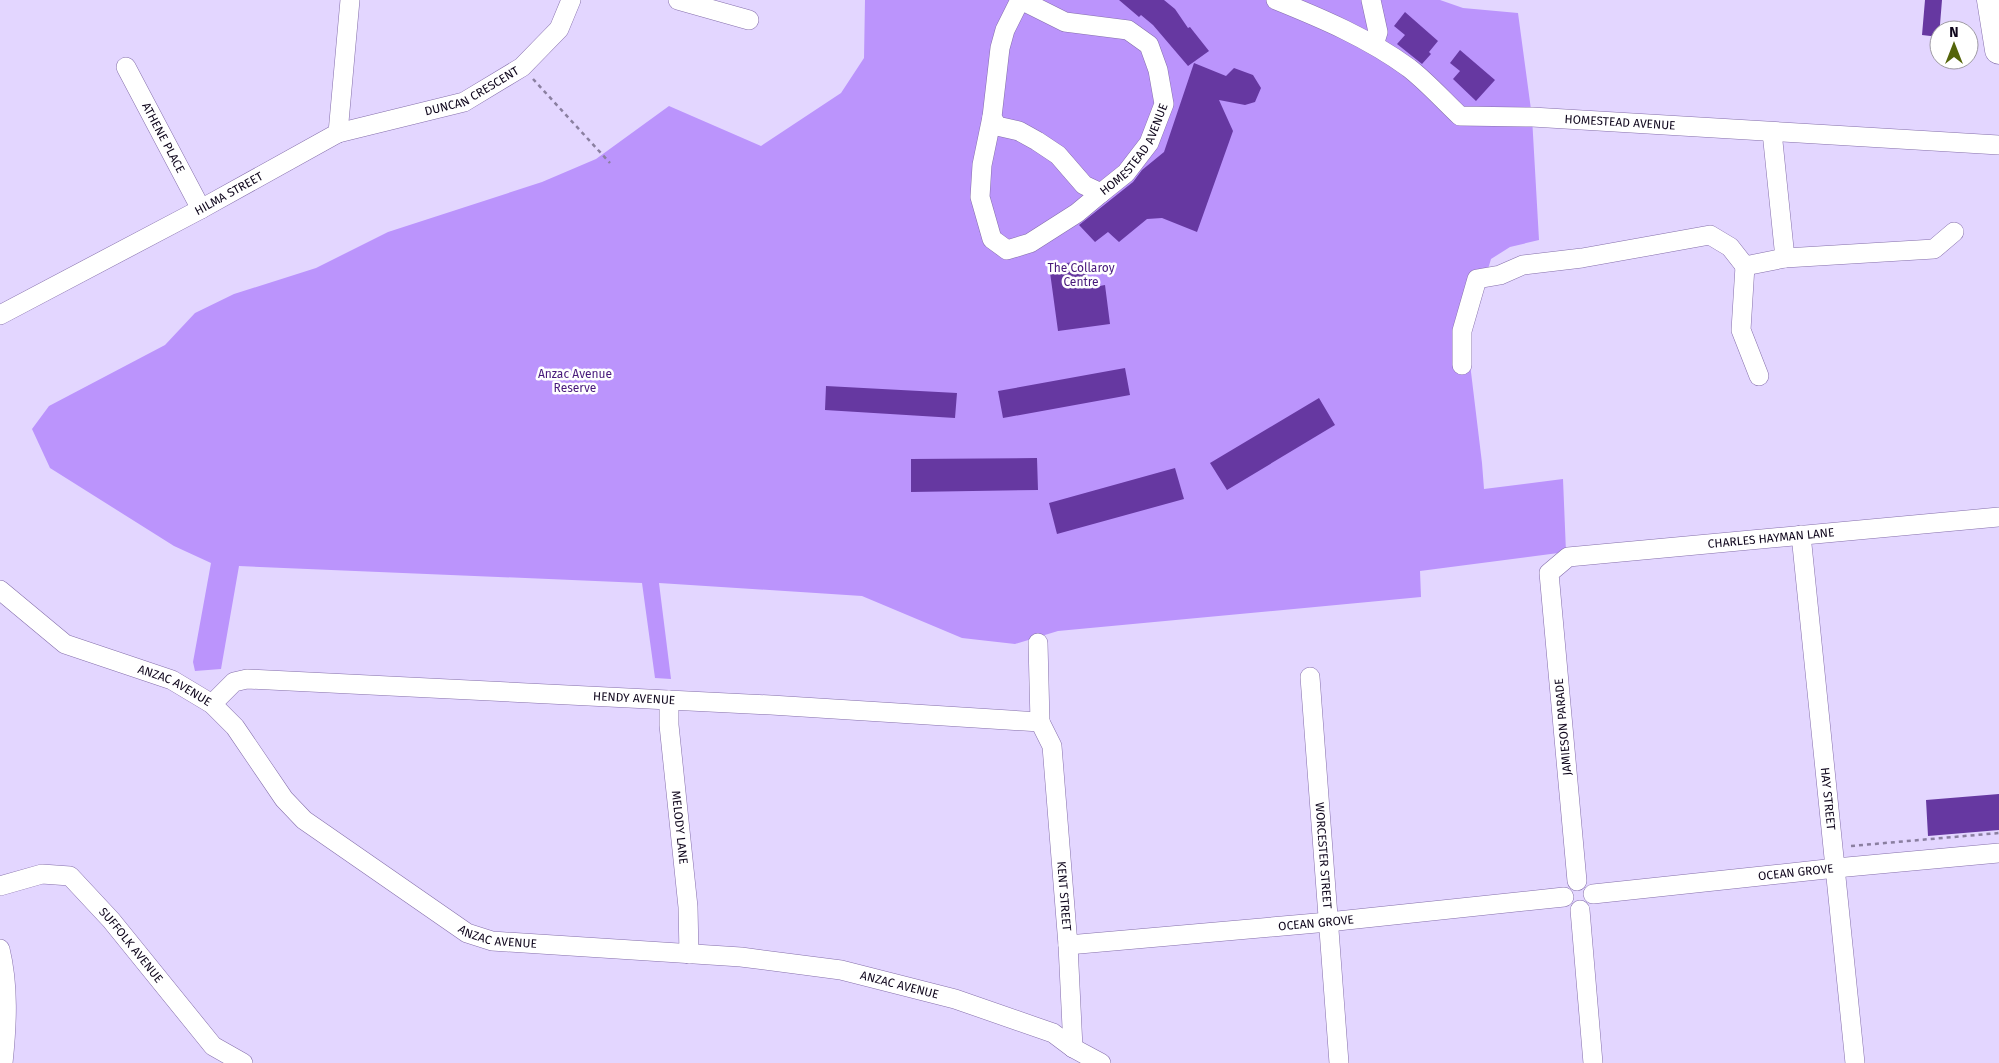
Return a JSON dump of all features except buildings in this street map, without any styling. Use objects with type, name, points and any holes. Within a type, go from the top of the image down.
[{"type":"highway","points":[[1991,0],[1999,50]]},
{"type":"street","points":[[338,133],[350,0]]},
{"type":"street","name":"DUNCAN CRESCENT","points":[[338,133],[464,102],[522,67],[559,30],[571,0]]},
{"type":"street","points":[[678,0],[750,20]]},
{"type":"street","name":"HOMESTEAD AVENUE","points":[[1021,0],[1065,22],[1128,30],[1149,45],[1158,70],[1164,104],[1149,143],[1126,174],[1101,194],[1084,185],[1058,155],[1019,131],[997,126],[992,117],[1000,48],[1005,30],[1021,0]]},
{"type":"street","name":"HOMESTEAD AVENUE","points":[[1276,0],[1340,26],[1374,45],[1411,70],[1460,116],[1532,117],[1999,145]]},
{"type":"street","points":[[1371,0],[1378,32],[1374,45]]},
{"type":"street","name":"ATHENE PLACE","points":[[126,67],[201,209]]},
{"type":"street","points":[[992,117],[982,165],[980,197],[992,239],[1007,250],[1030,243],[1077,214],[1101,194]]},
{"type":"street","points":[[1772,132],[1785,258]]},
{"type":"street","name":"HILMA STREET","points":[[0,315],[201,209],[338,133]]},
{"type":"street","points":[[1744,266],[1785,258],[1934,249],[1954,232]]},
{"type":"street","points":[[1462,365],[1462,331],[1477,279],[1500,276],[1522,265],[1582,258],[1710,235],[1730,247],[1744,266],[1741,330],[1759,376]]},
{"type":"street","name":"CHARLES HAYMAN LANE","points":[[1549,573],[1568,557],[1999,517]]},
{"type":"street","name":"HAY STREET","points":[[1801,535],[1855,1063]]},
{"type":"street","name":"JAMIESON PARADE","points":[[1549,573],[1577,881]]},
{"type":"street","name":"ANZAC AVENUE","points":[[0,590],[65,644],[172,680],[212,704],[235,727],[284,800],[304,820],[467,933],[492,941],[741,957],[841,970],[954,999],[1053,1033],[1073,1048],[1101,1063]]},
{"type":"street","points":[[1038,643],[1040,722]]},
{"type":"street","name":"WORCESTER STREET","points":[[1310,677],[1338,1063]]},
{"type":"street","name":"HENDY AVENUE","points":[[212,704],[234,682],[247,679],[668,700],[1040,722]]},
{"type":"street","name":"MELODY LANE","points":[[668,700],[688,907],[689,954]]},
{"type":"street","name":"KENT STREET","points":[[1040,722],[1052,746],[1068,945],[1073,1048]]},
{"type":"street","name":"OCEAN GROVE","points":[[1593,894],[1999,853]]},
{"type":"street","name":"SUFFOLK AVENUE","points":[[0,886],[42,874],[70,876],[111,920],[212,1046],[242,1063]]},
{"type":"street","points":[[1577,881],[1588,884],[1593,894],[1590,905],[1580,910],[1569,907],[1564,897],[1567,886],[1577,881]]},
{"type":"street","name":"OCEAN GROVE","points":[[1068,945],[1328,922],[1564,897]]},
{"type":"street","points":[[1580,910],[1593,1063]]},
{"type":"street","points":[[0,949],[4,964],[7,1019],[3,1063]]},
{"type":"path","points":[[522,67],[610,163]]},
{"type":"path","points":[[1849,846],[1999,833]]},
{"type":"green space","points":[[865,0],[1440,0],[1463,8],[1518,13],[1532,117],[1539,240],[1510,247],[1491,259],[1467,339],[1484,489],[1563,479],[1566,552],[1420,571],[1421,597],[1058,631],[1015,644],[962,638],[862,596],[659,583],[671,679],[655,678],[642,583],[239,566],[221,669],[195,671],[193,662],[211,563],[174,546],[50,468],[32,429],[49,406],[165,345],[195,313],[234,294],[316,268],[388,232],[542,182],[596,159],[669,106],[761,146],[841,93],[864,58]]},
{"type":"park label","name":"The Collaroy Centre","points":[[1081,275]]},
{"type":"park label","name":"Anzac Avenue Reserve","points":[[575,381]]}]
